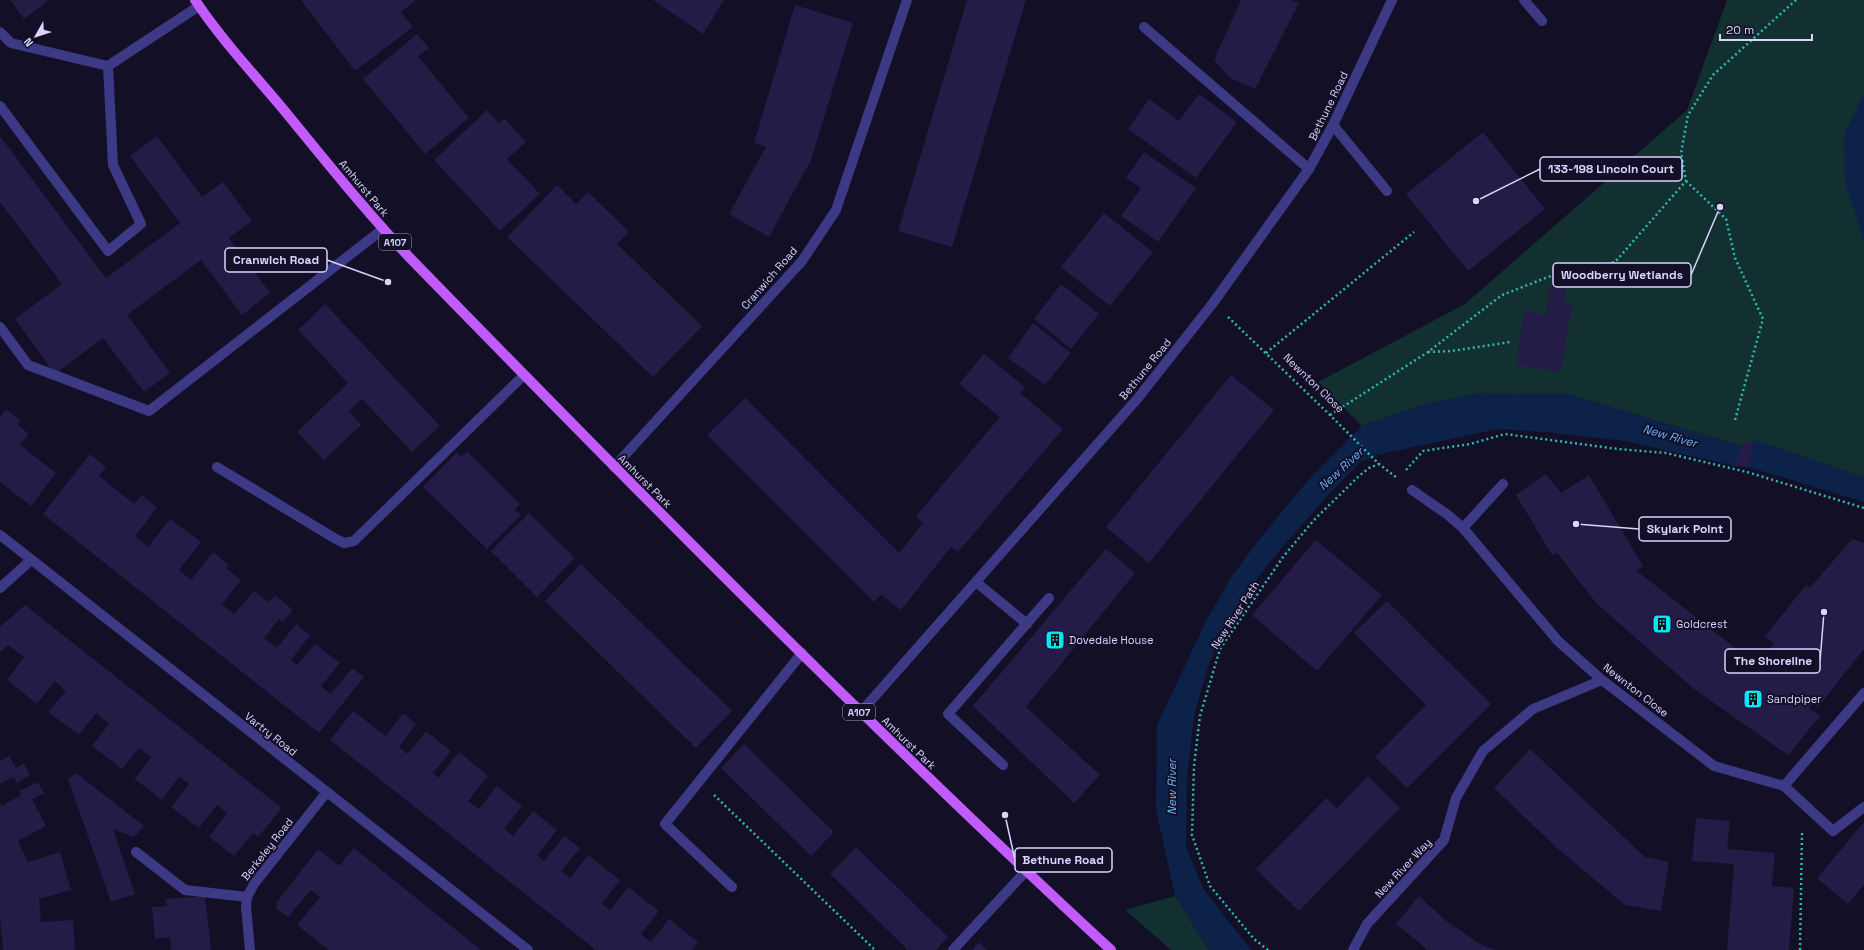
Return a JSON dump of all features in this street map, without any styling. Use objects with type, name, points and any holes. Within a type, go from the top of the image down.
[{"type":"main road","name":"Amhurst Park","points":[[197,3],[382,229],[614,467],[802,653],[860,713],[1111,950]]},
{"type":"street","name":"Bethune Road","points":[[860,713],[1138,398],[1213,303],[1310,170],[1392,0]]},
{"type":"street","points":[[1524,0],[1542,21]]},
{"type":"street","name":"Cranwich Road","points":[[614,467],[802,261],[836,210],[904,1]]},
{"type":"street","points":[[0,32],[10,43],[108,66],[197,3]]},
{"type":"street","points":[[1144,27],[1310,170]]},
{"type":"street","points":[[0,106],[108,251],[141,224],[113,164],[108,66]]},
{"type":"street","points":[[1333,125],[1387,191]]},
{"type":"street","points":[[0,327],[28,365],[149,411],[382,229]]},
{"type":"street","points":[[217,467],[334,538],[344,543],[354,541],[524,374]]},
{"type":"street","points":[[1462,528],[1504,484]]},
{"type":"street","name":"Newnton Close","points":[[1412,490],[1448,515],[1462,528],[1558,641],[1602,680],[1714,766],[1784,786]]},
{"type":"street","name":"Vartry Road","points":[[0,535],[326,793],[528,950]]},
{"type":"street","points":[[0,588],[31,560]]},
{"type":"street","points":[[976,582],[1027,624]]},
{"type":"street","points":[[1003,765],[948,714],[1049,598]]},
{"type":"street","points":[[732,887],[665,824],[802,653]]},
{"type":"street","name":"New River Way","points":[[1353,950],[1367,924],[1444,840],[1456,798],[1483,752],[1533,709],[1602,680]]},
{"type":"street","points":[[1864,693],[1784,786],[1833,831],[1864,807]]},
{"type":"street","name":"Berkeley Road","points":[[250,950],[246,907],[247,898],[254,884],[326,793]]},
{"type":"street","points":[[136,852],[185,890],[247,898]]},
{"type":"street","points":[[953,950],[1026,871]]},
{"type":"path","points":[[1736,420],[1763,319],[1735,258],[1726,219],[1686,181],[1681,153],[1688,115],[1713,76],[1796,0]]},
{"type":"path","points":[[1330,415],[1428,352],[1502,295],[1561,272],[1615,262],[1686,181]]},
{"type":"path","points":[[1266,353],[1414,232]]},
{"type":"path","name":"Newnton Close","points":[[1213,303],[1330,415],[1376,462],[1399,480]]},
{"type":"path","points":[[1428,352],[1452,351],[1510,342]]},
{"type":"path","points":[[1409,466],[1423,451],[1470,444],[1505,434],[1618,449],[1666,453],[1747,472],[1864,508]]},
{"type":"path","name":"New River Path","points":[[1268,950],[1254,939],[1210,886],[1192,834],[1194,766],[1200,716],[1220,650],[1283,557],[1314,520],[1359,476],[1369,468],[1379,464]]},
{"type":"path","points":[[700,781],[875,950]]},
{"type":"path","points":[[1800,829],[1803,836],[1800,950]]},
{"type":"green space","points":[[1727,0],[1864,0],[1864,477],[1741,446],[1567,394],[1422,405],[1362,426],[1318,382],[1465,304],[1687,110]]},
{"type":"green space","points":[[1175,896],[1209,950],[1171,950],[1125,910]]},
{"type":"water","points":[[1864,93],[1864,241],[1845,183],[1844,135]]},
{"type":"water","name":"New River","points":[[1476,393],[1567,394],[1741,446],[1734,466],[1625,441],[1544,432],[1497,429],[1377,455],[1360,462],[1330,493],[1279,551],[1249,589],[1215,648],[1208,667],[1194,716],[1187,777],[1186,846],[1203,888],[1251,950],[1209,950],[1175,896],[1156,810],[1157,725],[1207,619],[1232,576],[1262,536],[1309,479],[1362,426],[1422,405]]},
{"type":"water","points":[[1754,440],[1864,477],[1864,502],[1748,467]]},
{"type":"building","points":[[10,0],[49,0],[24,19]]},
{"type":"building","points":[[301,0],[416,0],[401,12],[413,27],[355,71]]},
{"type":"building","points":[[653,0],[724,0],[703,34]]},
{"type":"building","points":[[967,0],[1026,0],[952,247],[898,231]]},
{"type":"building","points":[[1241,0],[1291,0],[1299,3],[1255,89],[1230,78],[1214,60]]},
{"type":"building","points":[[795,5],[853,23],[811,160],[769,237],[729,214],[766,147],[754,143]]},
{"type":"building","points":[[417,34],[429,48],[418,56],[469,118],[425,154],[363,79]]},
{"type":"building","points":[[1199,94],[1237,122],[1196,178],[1128,129],[1149,99],[1179,121]]},
{"type":"building","points":[[487,110],[499,123],[504,118],[526,142],[507,159],[540,194],[500,231],[434,160]]},
{"type":"building","points":[[1483,132],[1545,209],[1468,271],[1406,194]]},
{"type":"building","points":[[0,136],[106,278],[180,223],[130,156],[157,136],[202,197],[223,182],[252,221],[229,238],[270,293],[242,315],[201,260],[127,315],[170,373],[144,392],[103,338],[55,374],[15,319],[62,284],[0,202]]},
{"type":"building","points":[[1144,152],[1196,188],[1158,242],[1121,216],[1141,188],[1126,178]]},
{"type":"building","points":[[557,185],[576,204],[588,192],[629,232],[617,244],[702,326],[653,377],[507,237]]},
{"type":"building","points":[[1104,213],[1153,252],[1110,306],[1061,267]]},
{"type":"building","points":[[1061,284],[1099,314],[1071,349],[1034,319]]},
{"type":"building","points":[[1550,285],[1566,288],[1564,302],[1572,303],[1561,372],[1516,365],[1524,311],[1546,315]]},
{"type":"building","points":[[325,304],[440,426],[412,452],[362,399],[349,411],[361,425],[324,460],[297,432],[348,383],[298,330]]},
{"type":"building","points":[[1033,323],[1071,353],[1045,385],[1008,358]]},
{"type":"building","points":[[984,354],[1025,387],[1020,393],[1063,429],[958,552],[951,547],[901,610],[881,595],[874,602],[707,435],[745,398],[899,553],[923,523],[916,516],[1000,417],[959,384]]},
{"type":"building","points":[[1231,375],[1274,410],[1149,563],[1106,527]]},
{"type":"building","points":[[6,409],[20,420],[17,424],[29,434],[20,445],[56,473],[31,506],[0,482],[0,417]]},
{"type":"building","points":[[1754,440],[1748,467],[1734,466],[1741,446]]},
{"type":"building","points":[[467,451],[520,504],[515,510],[521,515],[487,549],[423,487],[457,452],[461,457]]},
{"type":"building","points":[[90,454],[106,467],[99,476],[134,504],[142,495],[157,508],[135,536],[148,547],[170,519],[201,542],[179,570],[191,580],[213,552],[229,565],[226,568],[241,580],[222,604],[234,614],[254,591],[269,602],[275,595],[293,610],[283,622],[279,619],[264,638],[277,648],[296,624],[310,635],[291,660],[297,665],[315,644],[340,663],[321,686],[331,694],[352,668],[364,677],[319,733],[43,514]]},
{"type":"building","points":[[1546,474],[1561,493],[1589,475],[1643,566],[1637,571],[1757,665],[1774,644],[1765,636],[1806,585],[1810,588],[1852,539],[1864,543],[1864,649],[1818,707],[1813,703],[1809,708],[1820,716],[1788,755],[1694,689],[1597,604],[1557,553],[1552,555],[1516,495]]},
{"type":"building","points":[[529,513],[575,558],[537,597],[491,551]]},
{"type":"building","points":[[1316,540],[1382,595],[1317,671],[1252,615]]},
{"type":"building","name":"Dovedale House","points":[[1106,549],[1135,573],[1026,707],[1100,775],[1074,803],[973,706]]},
{"type":"building","points":[[581,564],[732,711],[696,748],[545,601]]},
{"type":"building","points":[[1387,601],[1491,704],[1407,788],[1375,757],[1426,705],[1354,633]]},
{"type":"building","points":[[25,605],[282,808],[258,837],[253,833],[234,856],[209,837],[227,813],[217,805],[199,828],[171,807],[189,784],[179,777],[162,800],[135,779],[151,757],[139,748],[122,769],[92,746],[109,724],[96,713],[79,735],[48,712],[66,691],[55,681],[37,704],[7,680],[24,657],[8,645],[0,652],[0,627]]},
{"type":"building","points":[[353,711],[386,736],[403,713],[416,724],[399,747],[408,754],[426,731],[451,751],[433,773],[438,778],[459,752],[488,776],[468,801],[479,809],[497,786],[522,806],[504,829],[513,836],[533,811],[557,830],[537,855],[544,861],[564,836],[580,848],[561,871],[570,878],[588,855],[620,880],[602,904],[610,910],[628,887],[659,911],[641,934],[651,942],[669,919],[698,942],[692,950],[596,950],[330,740]]},
{"type":"building","points":[[744,744],[834,832],[811,856],[721,768]]},
{"type":"building","points":[[1530,749],[1645,857],[1669,862],[1661,911],[1625,905],[1557,848],[1494,788]]},
{"type":"building","points":[[9,756],[16,768],[24,763],[30,775],[17,783],[14,777],[0,784],[0,761]]},
{"type":"building","points":[[76,773],[144,826],[134,837],[113,829],[135,894],[111,902],[68,779]]},
{"type":"building","points":[[1368,776],[1400,808],[1299,911],[1256,869],[1326,798],[1337,808]]},
{"type":"building","points":[[38,782],[44,793],[32,799],[46,826],[18,841],[28,862],[60,852],[71,890],[39,899],[41,922],[73,920],[75,950],[3,950],[0,916],[0,803],[2,806],[21,795],[20,791]]},
{"type":"building","points":[[1696,818],[1730,821],[1727,849],[1775,853],[1772,886],[1794,888],[1789,950],[1727,950],[1734,864],[1692,861]]},
{"type":"building","points":[[1864,822],[1864,884],[1848,904],[1817,878]]},
{"type":"building","points":[[856,847],[948,937],[936,950],[908,950],[830,874]]},
{"type":"building","points":[[354,848],[481,950],[329,950],[297,925],[320,897],[311,890],[288,917],[276,909],[277,902],[318,849],[339,866]]},
{"type":"building","points":[[205,896],[211,950],[171,950],[170,937],[155,939],[152,907],[167,906],[166,899]]},
{"type":"building","points":[[1419,896],[1445,920],[1480,944],[1495,950],[1428,950],[1396,924]]},
{"type":"building","points":[[979,942],[987,950],[972,950]]},
{"type":"place","name":"133-198 Lincoln Court","points":[[1476,201]]},
{"type":"place","name":"Woodberry Wetlands","points":[[1720,207]]},
{"type":"place","name":"Cranwich Road","points":[[388,282]]},
{"type":"place","name":"Skylark Point","points":[[1576,524]]},
{"type":"place","name":"The Shoreline","points":[[1824,612]]},
{"type":"place","name":"Goldcrest","points":[[1662,624]]},
{"type":"place","name":"Dovedale House","points":[[1055,640]]},
{"type":"place","name":"Sandpiper","points":[[1753,699]]},
{"type":"place","name":"Bethune Road","points":[[1005,815]]}]
